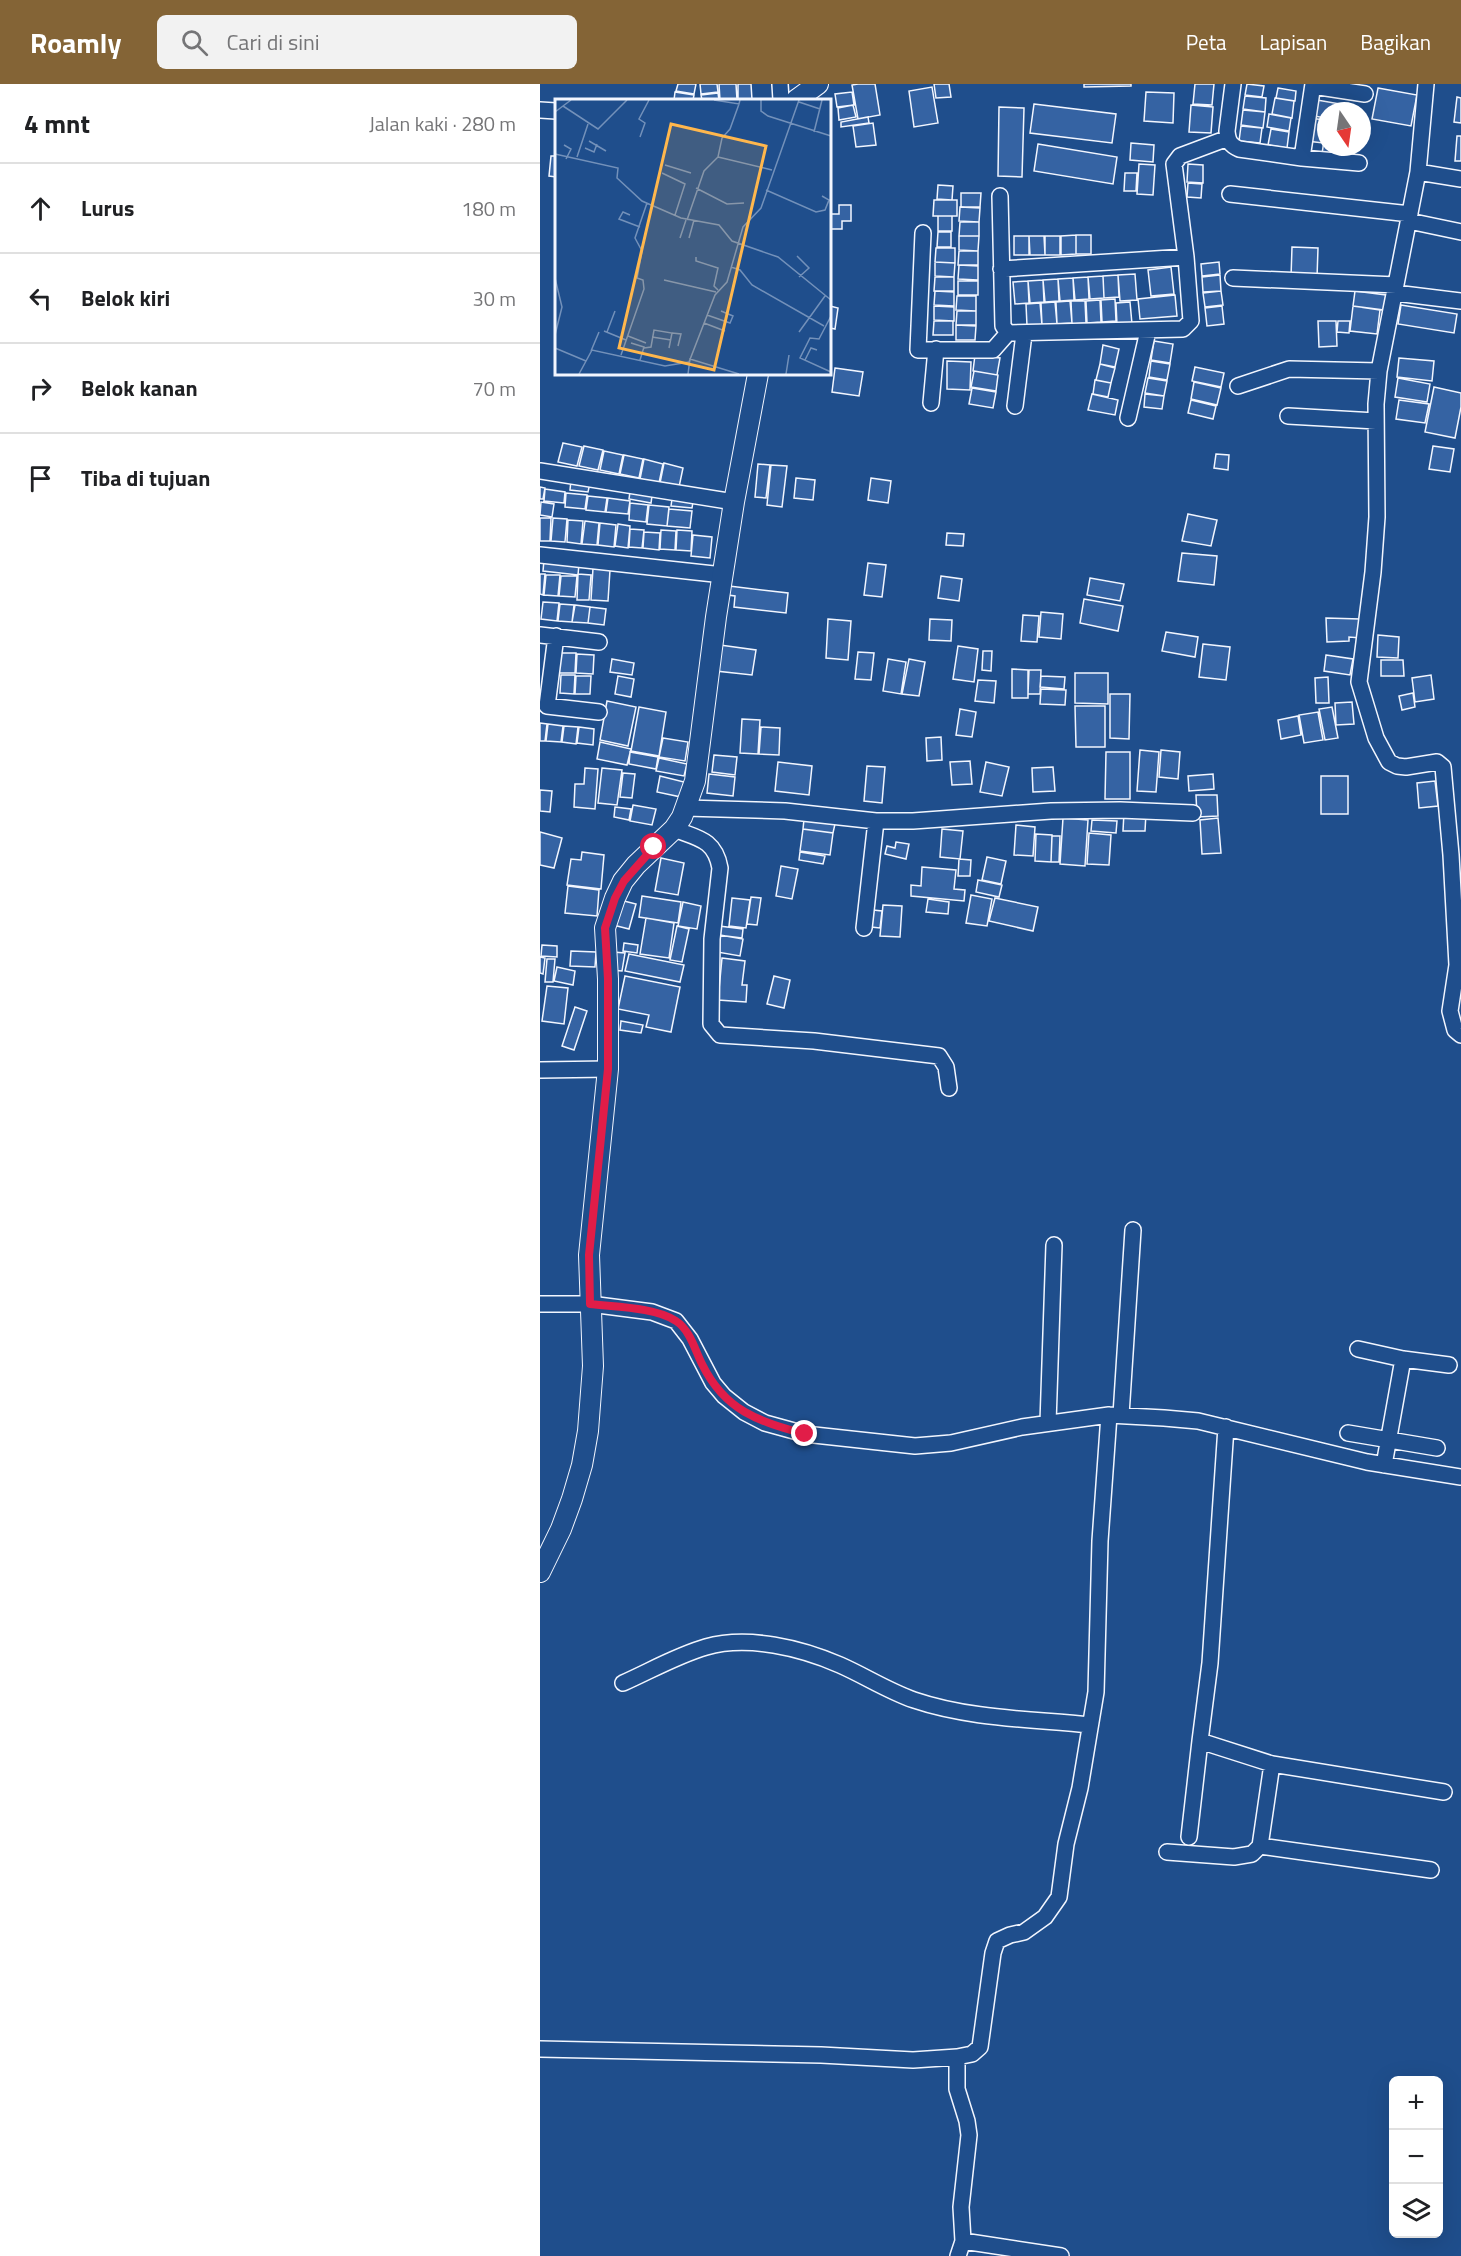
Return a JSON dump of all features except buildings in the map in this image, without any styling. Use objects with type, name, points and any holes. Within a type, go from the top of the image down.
[{"type":"street","points":[[780,84],[781,99]]},
{"type":"street","points":[[797,99],[818,84]]},
{"type":"street","points":[[1233,84],[1228,138],[1232,146],[1302,158],[1359,163]]},
{"type":"street","points":[[1426,84],[1418,172],[1379,371],[1376,421],[1377,517],[1373,572],[1359,682],[1376,738],[1383,755],[1389,762],[1406,767],[1437,762],[1443,767],[1457,965],[1450,1011],[1455,1030],[1461,1035]]},
{"type":"street","points":[[1302,158],[1313,85],[1365,94]]},
{"type":"street","points":[[540,110],[555,111]]},
{"type":"street","points":[[1000,196],[1003,326],[1016,333],[1183,329],[1191,321],[1186,257],[1174,164],[1180,156],[1228,138]]},
{"type":"street","points":[[1418,172],[1461,179]]},
{"type":"street","points":[[1230,194],[1409,218],[1461,232]]},
{"type":"street","points":[[923,232],[918,350],[993,350],[1016,333]]},
{"type":"street","points":[[1001,269],[1186,257]]},
{"type":"street","points":[[1233,278],[1396,289],[1461,301]]},
{"type":"street","points":[[1128,418],[1149,331]]},
{"type":"street","points":[[1015,406],[1016,333]]},
{"type":"street","points":[[931,403],[936,349]]},
{"type":"street","points":[[1238,387],[1289,369],[1379,371]]},
{"type":"street","points":[[540,1572],[561,1529],[572,1499],[582,1465],[588,1431],[593,1366],[589,1255],[608,1069],[608,979],[604,941],[608,914],[630,873],[674,829],[686,807],[698,771],[734,502],[758,375]]},
{"type":"street","points":[[1288,416],[1376,421]]},
{"type":"street","points":[[540,471],[734,502]]},
{"type":"street","points":[[540,555],[723,575]]},
{"type":"street","points":[[540,634],[599,642]]},
{"type":"street","points":[[556,636],[547,706],[599,712]]},
{"type":"street","points":[[686,807],[785,811],[876,821],[913,821],[1051,811],[1120,810],[1193,813]]},
{"type":"street","points":[[864,928],[876,821]]},
{"type":"street","points":[[674,829],[707,842],[719,858],[720,868],[712,939],[711,1024],[716,1032],[720,1035],[814,1041],[939,1056],[946,1067],[949,1088]]},
{"type":"street","points":[[540,1070],[608,1069]]},
{"type":"street","points":[[540,2049],[913,2060],[957,2057],[972,2054],[980,2047],[993,1953],[998,1941],[1024,1932],[1044,1917],[1059,1897],[1066,1844],[1080,1788],[1096,1684],[1100,1540],[1133,1230]]},
{"type":"street","points":[[1048,1423],[1054,1245]]},
{"type":"street","points":[[540,1304],[590,1304],[652,1312],[676,1321],[690,1339],[713,1383],[724,1396],[744,1412],[765,1423],[805,1434],[915,1446],[951,1443],[1048,1423],[1115,1415],[1198,1421],[1341,1456],[1461,1478]]},
{"type":"street","points":[[1358,1349],[1403,1359],[1449,1365]]},
{"type":"street","points":[[1384,1465],[1403,1359]]},
{"type":"street","points":[[1189,1837],[1210,1663],[1226,1427]]},
{"type":"street","points":[[1348,1432],[1437,1448]]},
{"type":"street","points":[[623,1683],[707,1647],[743,1642],[772,1644],[838,1664],[895,1692],[937,1706],[971,1713],[1090,1725]]},
{"type":"street","points":[[1200,1741],[1272,1764],[1444,1792]]},
{"type":"street","points":[[1167,1852],[1234,1857],[1252,1854],[1260,1846],[1272,1764]]},
{"type":"street","points":[[1260,1846],[1431,1870]]},
{"type":"street","points":[[957,2057],[957,2089],[969,2135],[961,2207],[960,2249],[1061,2256]]},
{"type":"route","points":[[654,847],[624,881],[608,914],[605,928],[608,979],[608,1069],[589,1255],[590,1304],[652,1312],[676,1321],[690,1339],[713,1383],[735,1406],[765,1423],[805,1434]]}]
